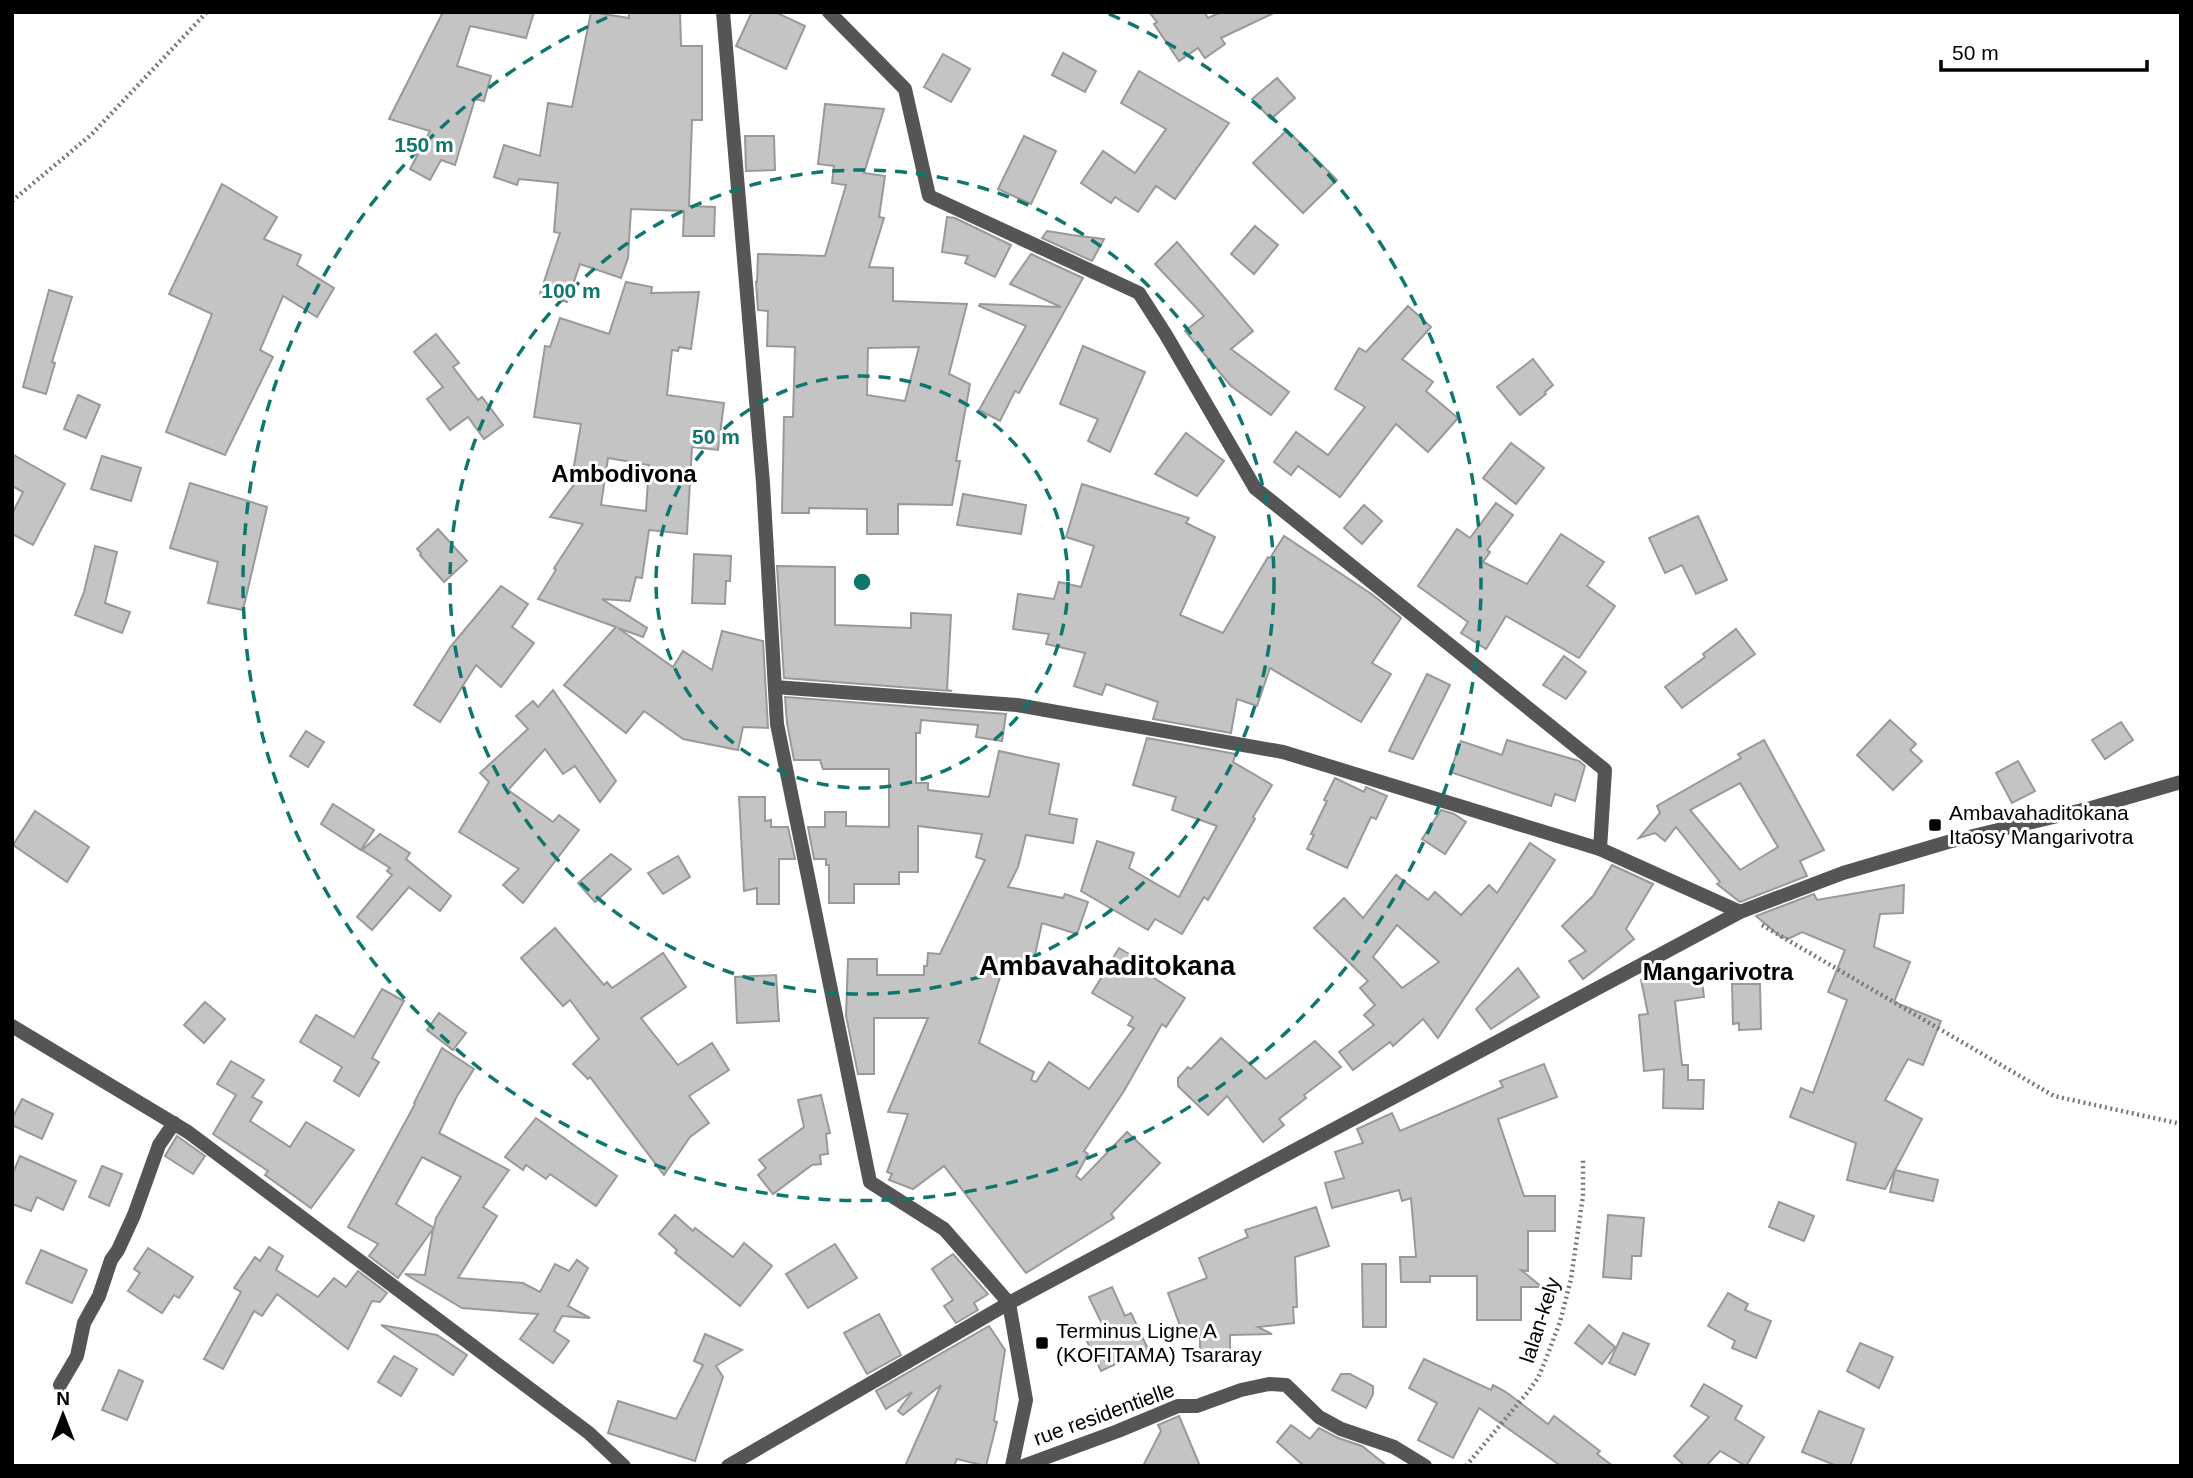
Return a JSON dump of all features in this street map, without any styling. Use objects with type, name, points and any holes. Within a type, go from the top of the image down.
[{"type":"street","points":[[723,12],[763,483],[777,724],[870,1182],[944,1229],[1009,1303],[1026,1400],[1012,1466]]},
{"type":"street","points":[[829,12],[905,89],[929,196],[1139,293],[1255,488],[1605,770],[1600,849]]},
{"type":"street","points":[[775,687],[1017,705],[1283,752],[1600,849],[1740,912]]},
{"type":"street","points":[[728,1466],[1009,1303],[1740,912],[1843,873],[1948,842],[2091,808],[2181,782]]},
{"type":"street","points":[[12,1026],[174,1124],[578,1424],[624,1466]]},
{"type":"street","points":[[60,1385],[77,1356],[84,1323],[99,1296],[111,1260],[134,1215],[159,1145],[174,1124]]},
{"type":"street","name":"rue residentielle","points":[[1023,1466],[1178,1406],[1197,1406],[1241,1390],[1269,1384],[1286,1385],[1319,1417],[1340,1429],[1394,1447],[1425,1466]]},
{"type":"path","points":[[12,201],[91,135],[207,12]]},
{"type":"path","points":[[1740,912],[2054,1096],[2181,1124]]},
{"type":"path","name":"lalan-kely","points":[[1466,1466],[1527,1393],[1546,1359],[1560,1322],[1573,1271],[1583,1196],[1583,1158]]},
{"type":"building","points":[[443,12],[534,12],[526,38],[470,26],[457,66],[491,76],[484,101],[475,99],[455,165],[441,160],[430,180],[410,169],[430,131],[389,119]]},
{"type":"building","points":[[591,12],[629,18],[629,12],[680,12],[681,46],[702,46],[702,120],[692,120],[689,206],[715,207],[714,236],[683,236],[684,211],[631,209],[628,258],[621,278],[580,264],[567,302],[540,294],[560,233],[554,232],[558,183],[519,179],[517,185],[494,177],[504,145],[540,156],[548,103],[572,107]]},
{"type":"building","points":[[752,12],[775,12],[805,26],[786,69],[736,46]]},
{"type":"building","points":[[1149,12],[1204,12],[1208,18],[1221,12],[1276,12],[1221,38],[1225,44],[1205,58],[1198,48],[1179,61]]},
{"type":"building","points":[[1063,53],[1096,71],[1085,92],[1052,75]]},
{"type":"building","points":[[943,54],[970,69],[951,102],[924,87]]},
{"type":"building","points":[[1139,71],[1229,123],[1175,199],[1156,186],[1138,212],[1115,197],[1111,203],[1081,183],[1103,151],[1135,173],[1166,129],[1121,103]]},
{"type":"building","points":[[1277,78],[1295,98],[1271,119],[1252,99]]},
{"type":"building","points":[[825,104],[884,109],[864,173],[885,176],[879,217],[884,218],[869,267],[893,268],[893,301],[967,304],[949,374],[970,384],[956,461],[960,461],[952,505],[898,504],[898,534],[867,534],[867,509],[809,508],[809,513],[782,513],[784,417],[793,417],[795,347],[767,346],[768,311],[758,310],[758,254],[825,256],[846,185],[832,183],[834,166],[818,164]],"holes":[[[919,347],[905,401],[867,395],[868,348]]]},
{"type":"building","points":[[1287,130],[1337,180],[1303,213],[1253,163]]},
{"type":"building","points":[[745,136],[774,136],[775,170],[746,171]]},
{"type":"building","points":[[1024,136],[1056,151],[1031,204],[998,189]]},
{"type":"building","points":[[222,184],[277,217],[264,239],[301,255],[297,265],[334,288],[317,317],[283,296],[260,350],[273,357],[225,455],[166,432],[212,314],[169,294]]},
{"type":"building","points":[[947,217],[955,218],[1011,245],[995,277],[965,263],[968,256],[942,252]]},
{"type":"building","points":[[1255,226],[1278,245],[1254,274],[1231,254]]},
{"type":"building","points":[[1047,231],[1104,239],[1092,261],[1042,238]]},
{"type":"building","points":[[1177,242],[1253,331],[1231,349],[1289,392],[1271,415],[1231,386],[1185,331],[1204,316],[1155,264]]},
{"type":"building","points":[[1031,254],[1083,278],[1019,393],[1015,391],[1000,421],[979,410],[1026,326],[979,306],[1061,307],[1010,284]]},
{"type":"building","points":[[626,282],[652,287],[651,293],[699,292],[691,349],[679,347],[678,351],[672,350],[667,395],[724,403],[718,450],[692,447],[687,534],[649,530],[642,578],[636,577],[630,601],[602,599],[647,628],[643,637],[618,628],[673,667],[683,651],[712,670],[722,631],[763,641],[768,728],[743,727],[738,750],[683,739],[644,711],[626,733],[564,685],[616,627],[538,599],[556,570],[554,568],[583,524],[550,517],[576,482],[572,478],[581,424],[534,417],[545,346],[550,347],[560,318],[609,334]],"holes":[[[608,458],[649,465],[646,511],[601,505]]]},
{"type":"building","points":[[49,290],[72,297],[52,362],[55,363],[46,394],[23,387]]},
{"type":"building","points":[[1408,306],[1431,327],[1402,359],[1433,382],[1426,391],[1458,418],[1428,452],[1396,424],[1340,497],[1298,466],[1291,475],[1274,462],[1296,432],[1328,455],[1365,407],[1335,389],[1359,348],[1366,352]]},
{"type":"building","points":[[436,334],[459,363],[453,367],[478,400],[482,397],[503,425],[484,439],[468,417],[450,430],[427,399],[443,387],[414,352]]},
{"type":"building","points":[[1083,346],[1145,372],[1110,452],[1088,441],[1098,419],[1060,404]]},
{"type":"building","points":[[1533,359],[1553,385],[1520,415],[1497,387]]},
{"type":"building","points":[[78,395],[100,405],[86,438],[64,429]]},
{"type":"building","points":[[1186,433],[1224,461],[1197,496],[1155,474]]},
{"type":"building","points":[[1511,443],[1544,468],[1516,504],[1483,478]]},
{"type":"building","points":[[12,454],[65,484],[33,545],[12,534],[12,514],[23,492],[12,486]]},
{"type":"building","points":[[102,456],[141,468],[131,501],[91,489]]},
{"type":"building","points":[[190,483],[267,507],[243,610],[208,603],[218,562],[170,548]]},
{"type":"building","points":[[1082,484],[1189,518],[1186,523],[1215,537],[1180,615],[1223,633],[1268,557],[1270,558],[1284,536],[1373,595],[1401,618],[1372,663],[1391,674],[1361,722],[1270,668],[1257,706],[1237,699],[1231,733],[1153,719],[1158,702],[1106,684],[1102,695],[1074,686],[1085,653],[1046,644],[1049,634],[1013,629],[1018,594],[1054,599],[1059,582],[1081,587],[1094,546],[1066,537]]},
{"type":"building","points":[[963,494],[1026,505],[1021,534],[957,525]]},
{"type":"building","points":[[1496,503],[1513,515],[1487,550],[1490,552],[1483,562],[1527,584],[1561,534],[1604,562],[1587,586],[1615,606],[1579,658],[1506,616],[1486,649],[1461,633],[1468,622],[1418,586],[1457,529],[1470,538]]},
{"type":"building","points":[[1364,505],[1382,521],[1362,544],[1344,528]]},
{"type":"building","points":[[1698,516],[1727,580],[1696,594],[1682,565],[1665,573],[1649,538]]},
{"type":"building","points":[[438,529],[467,561],[444,582],[417,549]]},
{"type":"building","points":[[95,546],[117,552],[105,603],[130,612],[122,633],[75,615],[84,592]]},
{"type":"building","points":[[694,554],[731,556],[730,581],[726,581],[725,604],[692,603]]},
{"type":"building","points":[[777,566],[835,567],[835,625],[911,628],[911,613],[951,615],[947,690],[952,691],[784,678]]},
{"type":"building","points":[[501,586],[528,604],[512,627],[534,643],[501,687],[476,665],[440,722],[414,705],[451,646]]},
{"type":"building","points":[[1736,629],[1755,654],[1682,708],[1665,687]]},
{"type":"building","points":[[1564,656],[1586,672],[1566,699],[1543,685]]},
{"type":"building","points":[[1427,674],[1450,685],[1413,759],[1389,751]]},
{"type":"building","points":[[553,690],[616,781],[600,802],[575,766],[563,774],[545,749],[508,790],[553,822],[559,815],[579,830],[523,903],[503,885],[519,869],[459,832],[489,782],[480,773],[528,729],[516,716],[533,701],[538,707]]},
{"type":"building","points":[[785,697],[1006,714],[1002,741],[976,737],[978,725],[921,720],[920,733],[916,733],[916,783],[928,783],[928,790],[989,797],[999,751],[1059,764],[1049,814],[1077,819],[1073,843],[1026,835],[1018,867],[1008,887],[1063,898],[1065,894],[1088,902],[1077,934],[1042,923],[1030,977],[1002,971],[979,1043],[1034,1072],[1031,1080],[1036,1082],[1049,1062],[1089,1089],[1134,1028],[1128,1025],[1133,1017],[1092,993],[1119,948],[1141,961],[1137,967],[1185,998],[1166,1027],[1162,1024],[1124,1091],[1084,1151],[1088,1154],[1076,1176],[1081,1180],[1127,1132],[1160,1163],[1111,1214],[1114,1218],[1026,1273],[944,1166],[913,1189],[889,1180],[892,1174],[887,1172],[908,1114],[888,1112],[928,1018],[874,1018],[874,1074],[858,1074],[846,1016],[848,959],[877,959],[877,975],[924,975],[928,953],[940,954],[985,860],[976,857],[982,834],[918,826],[918,872],[899,872],[899,884],[854,884],[854,903],[829,903],[829,865],[826,865],[826,859],[814,859],[808,827],[825,827],[825,812],[846,812],[846,826],[889,827],[889,769],[823,769],[820,760],[794,760]]},
{"type":"building","points":[[1890,720],[1916,744],[1910,750],[1922,761],[1893,790],[1857,755]]},
{"type":"building","points":[[2121,722],[2133,740],[2105,759],[2092,740]]},
{"type":"building","points":[[306,731],[324,742],[308,767],[290,756]]},
{"type":"building","points":[[1147,738],[1236,754],[1233,762],[1272,785],[1208,900],[1204,897],[1182,934],[1155,919],[1148,930],[1081,891],[1097,841],[1134,853],[1129,868],[1179,897],[1217,826],[1172,810],[1176,797],[1133,785]]},
{"type":"building","points":[[1507,740],[1579,761],[1585,766],[1575,801],[1555,794],[1551,806],[1450,772],[1461,741],[1502,755]]},
{"type":"building","points":[[1764,740],[1824,850],[1800,861],[1807,876],[1740,902],[1717,884],[1720,882],[1676,827],[1665,841],[1655,833],[1639,838],[1660,813],[1657,806],[1741,758],[1738,754]],"holes":[[[1740,783],[1778,847],[1740,870],[1690,810]]]},
{"type":"building","points":[[2018,761],[2035,791],[2012,803],[1996,773]]},
{"type":"building","points":[[1335,778],[1364,792],[1366,787],[1387,796],[1376,819],[1371,817],[1347,868],[1307,849],[1327,801],[1324,800]]},
{"type":"building","points":[[739,797],[765,797],[765,821],[771,820],[771,827],[788,827],[795,859],[779,859],[779,904],[757,904],[757,888],[744,891]]},
{"type":"building","points":[[333,804],[374,830],[361,850],[321,824]]},
{"type":"building","points":[[1441,810],[1466,822],[1445,854],[1422,839]]},
{"type":"building","points":[[35,811],[89,847],[67,882],[13,845]]},
{"type":"building","points":[[380,834],[410,853],[406,859],[451,896],[440,911],[409,887],[372,930],[357,917],[392,875],[387,871],[390,868],[362,850]]},
{"type":"building","points":[[1530,843],[1555,860],[1438,1038],[1423,1019],[1393,1046],[1390,1042],[1353,1070],[1339,1052],[1374,1025],[1364,1015],[1375,1005],[1360,988],[1368,981],[1314,928],[1344,898],[1363,918],[1396,875],[1428,900],[1435,892],[1461,915],[1489,885],[1497,893]],"holes":[[[1397,925],[1439,962],[1402,988],[1373,957]]]},
{"type":"building","points":[[611,854],[631,869],[595,902],[578,883]]},
{"type":"building","points":[[678,856],[690,877],[663,894],[648,873]]},
{"type":"building","points":[[1612,865],[1653,884],[1626,929],[1634,939],[1583,979],[1569,961],[1586,951],[1562,926],[1593,896]]},
{"type":"building","points":[[1904,885],[1903,913],[1880,914],[1874,947],[1910,962],[1894,1002],[1941,1021],[1923,1065],[1908,1059],[1885,1100],[1922,1119],[1885,1189],[1847,1180],[1856,1143],[1790,1117],[1801,1088],[1813,1093],[1847,1000],[1828,992],[1845,950],[1802,932],[1788,939],[1782,938],[1756,916],[1814,894],[1817,900]]},
{"type":"building","points":[[555,928],[604,985],[607,982],[612,988],[663,953],[686,987],[641,1018],[678,1065],[712,1043],[729,1070],[689,1096],[709,1123],[690,1137],[664,1175],[590,1077],[588,1079],[573,1064],[599,1039],[570,1000],[563,1006],[521,958]]},
{"type":"building","points":[[1700,967],[1704,997],[1675,1001],[1682,1065],[1688,1065],[1688,1080],[1704,1080],[1703,1109],[1663,1108],[1664,1069],[1644,1071],[1639,1015],[1648,1014],[1641,980],[1670,971]]},
{"type":"building","points":[[1518,968],[1539,997],[1491,1029],[1476,1009]]},
{"type":"building","points":[[776,975],[779,1021],[737,1023],[735,977]]},
{"type":"building","points":[[1732,984],[1760,984],[1761,1029],[1739,1030],[1739,1023],[1733,1024]]},
{"type":"building","points":[[382,989],[404,1001],[372,1058],[379,1062],[359,1096],[334,1081],[342,1067],[300,1042],[316,1015],[354,1037]]},
{"type":"building","points":[[205,1002],[225,1019],[204,1043],[184,1025]]},
{"type":"building","points":[[439,1013],[466,1033],[453,1050],[427,1030]]},
{"type":"building","points":[[1221,1038],[1266,1079],[1315,1041],[1341,1067],[1304,1095],[1306,1098],[1279,1119],[1284,1125],[1263,1142],[1227,1096],[1208,1115],[1178,1086],[1178,1078],[1188,1067],[1191,1069]]},
{"type":"building","points":[[442,1048],[474,1069],[439,1133],[509,1170],[483,1207],[497,1216],[458,1278],[523,1283],[540,1292],[555,1264],[569,1271],[577,1260],[588,1268],[568,1306],[590,1318],[562,1316],[554,1331],[569,1341],[553,1363],[520,1339],[538,1314],[462,1308],[405,1274],[425,1275],[433,1229],[398,1278],[369,1256],[378,1244],[348,1227]],"holes":[[[422,1157],[461,1177],[436,1218],[434,1228],[396,1204]]]},
{"type":"building","points":[[231,1061],[264,1080],[252,1097],[262,1102],[250,1121],[290,1147],[306,1122],[354,1150],[311,1208],[265,1175],[268,1171],[213,1134],[236,1095],[217,1084]]},
{"type":"building","points":[[1544,1064],[1557,1097],[1498,1119],[1524,1196],[1555,1196],[1555,1231],[1528,1231],[1528,1271],[1521,1270],[1542,1287],[1521,1287],[1521,1320],[1477,1320],[1477,1276],[1430,1276],[1430,1282],[1401,1282],[1400,1257],[1416,1257],[1411,1198],[1402,1201],[1399,1190],[1332,1208],[1325,1183],[1344,1178],[1335,1152],[1363,1143],[1357,1129],[1392,1113],[1400,1131],[1503,1087],[1500,1081]]},
{"type":"building","points":[[821,1095],[830,1133],[826,1134],[828,1154],[820,1155],[821,1164],[812,1165],[773,1194],[758,1175],[766,1168],[759,1160],[804,1127],[798,1100]]},
{"type":"building","points":[[22,1099],[53,1114],[42,1139],[12,1125],[12,1119]]},
{"type":"building","points":[[536,1118],[617,1176],[596,1206],[550,1174],[546,1179],[526,1165],[523,1170],[505,1157]]},
{"type":"building","points":[[177,1136],[205,1156],[193,1174],[165,1156]]},
{"type":"building","points":[[20,1156],[76,1181],[63,1210],[37,1197],[31,1211],[12,1204],[12,1175]]},
{"type":"building","points":[[102,1166],[122,1174],[109,1206],[89,1197]]},
{"type":"building","points":[[1895,1170],[1938,1180],[1933,1201],[1890,1192]]},
{"type":"building","points":[[1779,1202],[1814,1216],[1804,1241],[1769,1227]]},
{"type":"building","points":[[1316,1207],[1329,1246],[1295,1257],[1297,1307],[1293,1307],[1294,1323],[1258,1327],[1272,1334],[1230,1335],[1230,1358],[1200,1359],[1200,1331],[1185,1339],[1168,1293],[1207,1278],[1199,1258],[1248,1237],[1245,1230]]},
{"type":"building","points":[[675,1215],[693,1231],[695,1228],[733,1257],[744,1243],[772,1266],[740,1306],[675,1253],[677,1250],[659,1234]]},
{"type":"building","points":[[1608,1215],[1644,1218],[1641,1256],[1632,1256],[1631,1279],[1603,1277]]},
{"type":"building","points":[[835,1244],[857,1278],[808,1308],[786,1274]]},
{"type":"building","points":[[269,1247],[283,1256],[276,1270],[318,1297],[334,1278],[346,1287],[358,1271],[387,1293],[380,1302],[372,1301],[348,1349],[277,1294],[262,1316],[254,1311],[223,1369],[204,1359],[241,1292],[234,1288],[255,1257],[260,1261]]},
{"type":"building","points":[[148,1248],[193,1277],[179,1298],[174,1295],[162,1313],[128,1291],[140,1273],[134,1269]]},
{"type":"building","points":[[41,1250],[87,1270],[72,1303],[26,1283]]},
{"type":"building","points":[[953,1254],[988,1294],[974,1303],[978,1310],[956,1323],[944,1306],[953,1300],[932,1269]]},
{"type":"building","points":[[1362,1264],[1386,1264],[1386,1327],[1363,1327]]},
{"type":"building","points":[[1112,1287],[1125,1316],[1131,1313],[1148,1349],[1101,1371],[1084,1335],[1103,1326],[1089,1297]]},
{"type":"building","points":[[1728,1293],[1748,1304],[1745,1310],[1771,1321],[1756,1358],[1732,1348],[1735,1341],[1708,1326]]},
{"type":"building","points":[[879,1314],[901,1355],[867,1374],[844,1333]]},
{"type":"building","points":[[381,1325],[437,1335],[467,1355],[453,1375]]},
{"type":"building","points":[[1589,1325],[1615,1347],[1602,1364],[1575,1343]]},
{"type":"building","points":[[989,1326],[1005,1350],[994,1421],[997,1422],[986,1466],[957,1459],[954,1466],[905,1466],[941,1385],[903,1415],[898,1411],[912,1392],[886,1409],[876,1391]]},
{"type":"building","points":[[1623,1333],[1649,1344],[1635,1375],[1609,1363]]},
{"type":"building","points":[[705,1334],[742,1350],[716,1366],[723,1377],[695,1461],[608,1433],[618,1401],[676,1419],[703,1365],[694,1361]]},
{"type":"building","points":[[1860,1343],[1893,1357],[1879,1388],[1847,1371]]},
{"type":"building","points":[[394,1356],[417,1369],[401,1396],[378,1382]]},
{"type":"building","points":[[1424,1359],[1491,1390],[1493,1385],[1548,1424],[1554,1416],[1600,1451],[1597,1454],[1613,1466],[1561,1466],[1479,1408],[1453,1458],[1418,1440],[1437,1403],[1409,1388]]},
{"type":"building","points":[[119,1370],[143,1381],[127,1420],[102,1410]]},
{"type":"building","points":[[1341,1374],[1350,1374],[1373,1386],[1373,1394],[1366,1408],[1332,1390]]},
{"type":"building","points":[[1704,1384],[1742,1406],[1735,1419],[1764,1437],[1746,1466],[1720,1451],[1706,1466],[1685,1466],[1674,1456],[1709,1417],[1691,1406]]},
{"type":"building","points":[[1819,1411],[1864,1429],[1850,1466],[1837,1466],[1802,1452]]},
{"type":"building","points":[[1179,1416],[1200,1466],[1143,1466],[1161,1431],[1158,1425]]},
{"type":"building","points":[[1291,1425],[1310,1439],[1319,1428],[1362,1446],[1387,1466],[1304,1466],[1277,1442]]},
{"type":"place","name":"Ambavahaditokana Itaosy Mangarivotra","points":[[1935,825]]},
{"type":"place","name":"Terminus Ligne A (KOFITAMA) Tsararay","points":[[1042,1343]]},
{"type":"district","name":"Ambodivona","points":[[624,474]]},
{"type":"district","name":"Ambavahaditokana","points":[[1107,965]]},
{"type":"district","name":"Mangarivotra","points":[[1718,972]]}]
